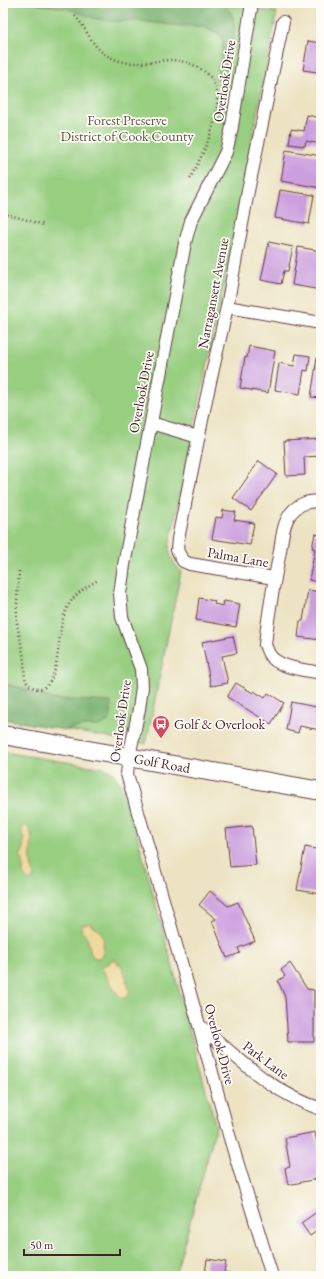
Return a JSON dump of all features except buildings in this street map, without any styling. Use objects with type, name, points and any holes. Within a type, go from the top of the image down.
[{"type":"main road","name":"Golf Road","points":[[3,735],[321,791]]},
{"type":"street","name":"Overlook Drive","points":[[252,3],[231,132],[226,152],[191,221],[185,243],[124,565],[120,594],[122,617],[141,669],[142,687],[127,774],[229,1135],[272,1276]]},
{"type":"street","name":"Narragansett Avenue","points":[[190,564],[183,561],[180,556],[178,550],[178,539],[198,437],[227,307],[248,191],[283,22]]},
{"type":"street","points":[[227,307],[321,323]]},
{"type":"street","points":[[151,423],[198,437]]},
{"type":"street","name":"Palma Lane","points":[[190,564],[274,578],[285,525],[290,514],[298,506],[308,501],[321,500]]},
{"type":"street","points":[[274,578],[265,645],[270,655],[280,663],[293,668],[321,673]]},
{"type":"street","name":"Park Lane","points":[[199,1025],[275,1088],[298,1100],[321,1109]]},
{"type":"path","points":[[75,16],[79,20],[89,38],[99,50],[117,60],[138,64],[171,60],[194,65],[210,75],[214,82],[218,99],[215,121],[207,143],[189,180]]},
{"type":"path","points":[[3,213],[44,224]]},
{"type":"path","points":[[19,571],[16,606],[17,624],[24,662],[24,677],[33,687],[39,689],[44,688],[51,680],[57,660],[60,635],[67,607],[82,590],[98,580]]},
{"type":"green space","name":"Forest Preserve District of Cook County","points":[[3,3],[207,3],[277,12],[220,304],[169,547],[176,566],[181,571],[146,744],[3,719]]},
{"type":"green space","points":[[28,3],[208,3],[224,5],[232,14],[234,31],[232,49],[224,80],[219,80],[216,78],[223,41],[219,34],[204,26],[181,26],[140,21],[110,21],[94,18],[65,8]]},
{"type":"green space","points":[[3,684],[15,686],[52,699],[111,702],[111,715],[107,722],[99,726],[83,726],[66,730],[3,719]]},
{"type":"green space","points":[[3,752],[104,768],[113,773],[127,798],[216,1127],[175,1276],[3,1276]]},
{"type":"sand","points":[[24,824],[30,830],[32,838],[31,864],[34,876],[33,879],[29,881],[23,874],[23,863],[20,857],[24,848],[22,826]]},
{"type":"sand","points":[[87,923],[95,927],[103,936],[104,951],[100,958],[94,958],[91,954],[87,938],[81,930],[82,924],[86,925]]},
{"type":"sand","points":[[113,959],[116,960],[118,964],[121,964],[126,977],[129,992],[125,998],[119,996],[102,968],[103,965],[109,964]]},
{"type":"place","name":"Golf & Overlook","points":[[161,739]]}]
